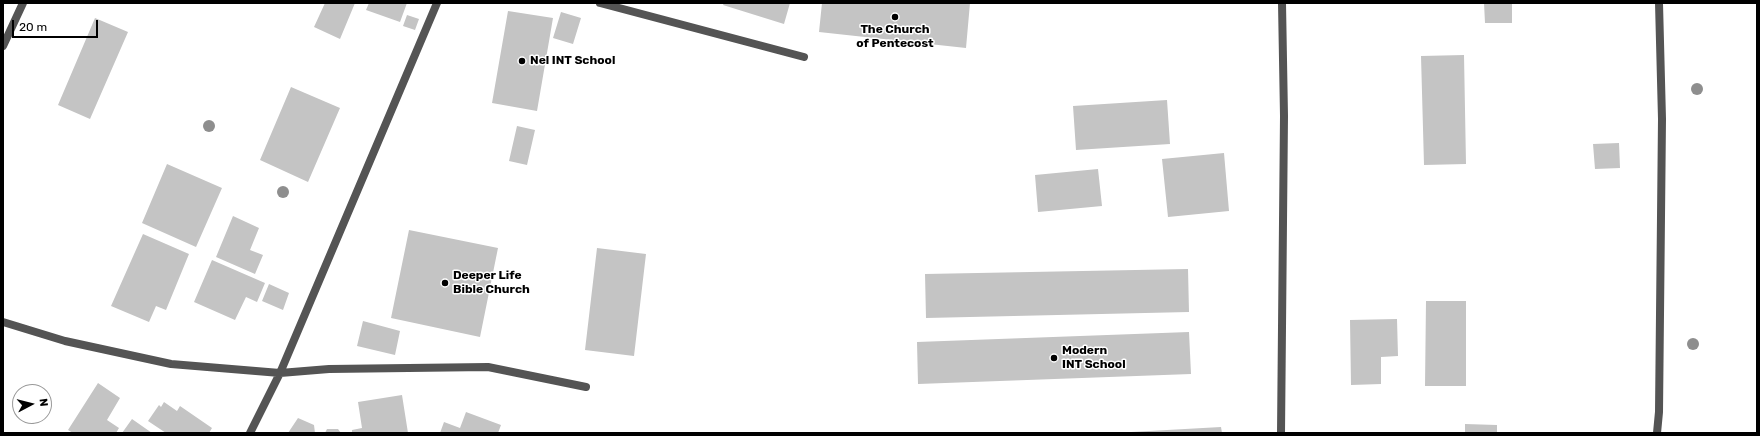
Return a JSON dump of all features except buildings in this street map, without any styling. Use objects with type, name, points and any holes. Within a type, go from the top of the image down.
[{"type":"street","points":[[3,46],[23,3]]},
{"type":"street","points":[[250,433],[280,373],[437,3]]},
{"type":"street","points":[[600,3],[804,57]]},
{"type":"street","points":[[1280,433],[1284,116],[1282,3]]},
{"type":"street","points":[[1657,433],[1659,412],[1662,119],[1659,3]]},
{"type":"street","points":[[3,322],[65,341],[171,364],[280,373],[329,369],[488,367],[586,387]]},
{"type":"place","name":"The Church of Pentecost","points":[[895,17]]},
{"type":"place","name":"Nel INT School","points":[[522,61]]},
{"type":"place","name":"Deeper Life Bible Church","points":[[445,283]]},
{"type":"place","name":"Modern INT School","points":[[1054,358]]}]
